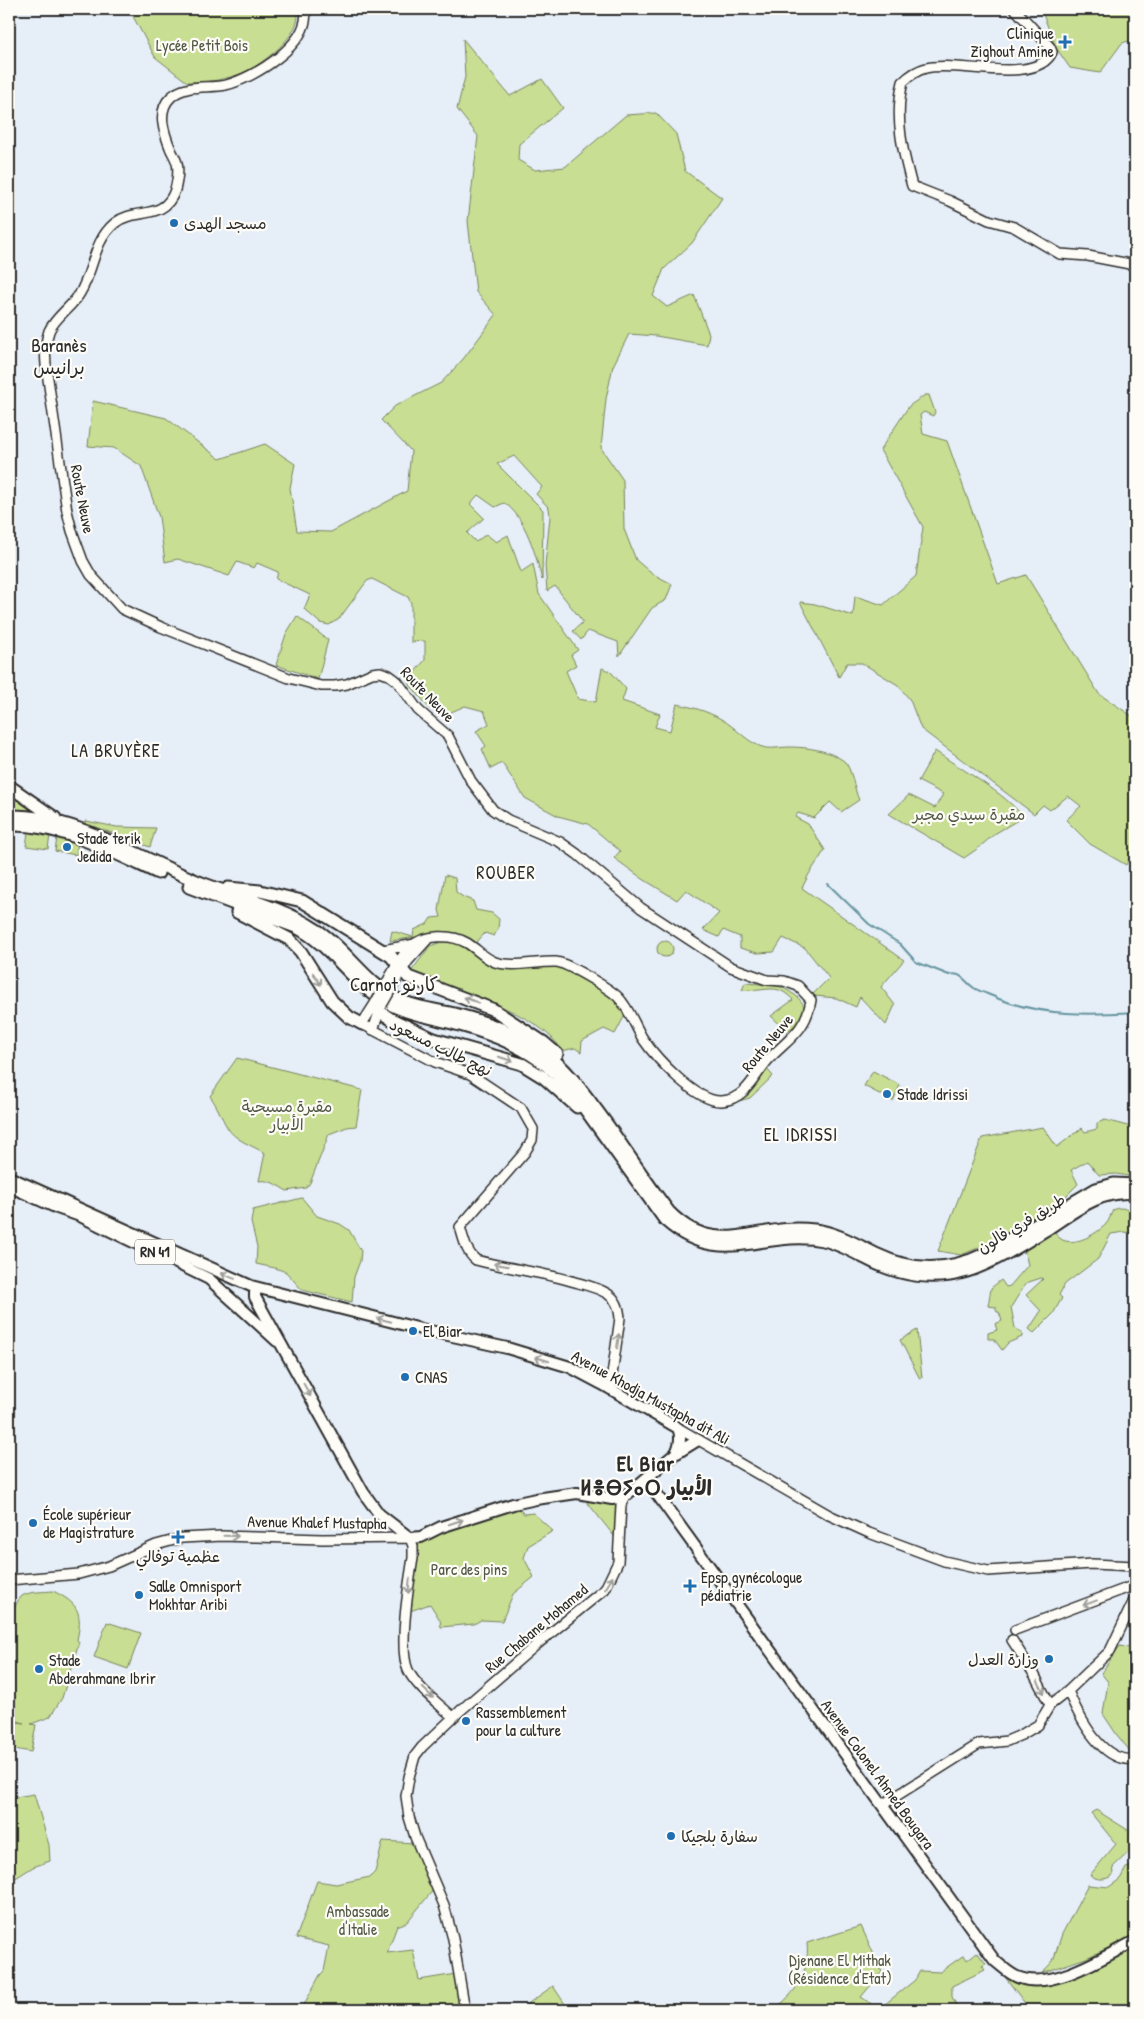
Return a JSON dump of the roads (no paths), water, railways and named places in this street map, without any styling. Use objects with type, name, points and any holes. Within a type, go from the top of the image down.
[{"type":"highway","points":[[9,786],[44,812],[186,881],[289,938],[301,952],[332,1001],[349,1017],[362,1024]]},
{"type":"highway","points":[[9,816],[38,818],[58,822],[79,830]]},
{"type":"highway","points":[[9,825],[34,826],[61,832],[296,927],[323,944],[366,988],[392,1005],[408,1012],[489,1034],[518,1046],[534,1056],[564,1080],[605,1136]]},
{"type":"highway","points":[[186,881],[260,891],[302,901],[383,950],[397,972],[494,1010],[543,1042],[564,1063],[669,1212],[680,1222],[696,1231],[711,1236],[722,1238],[790,1229],[824,1231],[886,1259],[911,1267],[940,1267],[968,1261],[1014,1238],[1096,1189],[1114,1184],[1135,1185]]},
{"type":"highway","points":[[186,881],[282,913],[308,924],[327,937],[374,984],[398,999],[458,1015],[523,1040],[548,1055],[563,1068],[597,1111]]},
{"type":"highway","points":[[378,1006],[391,1019],[434,1039],[522,1064],[542,1077],[566,1097],[605,1136]]},
{"type":"highway","name":"طريق فري فالون","points":[[605,1136],[662,1216],[673,1227],[692,1239],[718,1246],[751,1244],[797,1237],[824,1240],[838,1244],[890,1270],[922,1276],[954,1274],[979,1267],[1049,1227],[1081,1205],[1116,1192],[1135,1193]]},
{"type":"main road","name":"Route Neuve","points":[[305,9],[304,24],[300,34],[286,50],[260,71],[233,83],[190,88],[171,97],[162,114],[163,126],[178,163],[175,191],[167,203],[160,209],[117,221],[106,233],[95,250],[80,293],[50,329],[44,350],[67,512],[83,561],[91,575],[122,608],[161,627],[277,675],[321,686],[347,684],[372,673],[380,672],[389,675],[397,681],[418,710],[448,736],[471,781],[493,810],[508,820],[560,842],[641,908],[731,967],[767,980],[784,981],[798,986],[810,1000],[809,1011],[807,1019],[801,1028],[767,1062],[749,1087],[733,1098],[721,1101],[713,1100],[700,1094],[674,1074],[655,1055],[643,1040],[620,998],[612,991],[572,967],[557,962],[498,963],[485,958],[469,944],[452,936],[444,936],[383,950]]},
{"type":"main road","points":[[1015,9],[1050,47],[1052,52],[1044,64],[1014,69],[971,70],[938,66],[925,68],[903,82],[899,125],[912,186],[957,204],[989,220],[1014,227],[1060,254],[1088,256],[1131,264]]},
{"type":"main road","points":[[397,972],[427,940]]},
{"type":"main road","points":[[362,1024],[378,1006],[406,952],[415,944]]},
{"type":"main road","points":[[374,1030],[378,1006]]},
{"type":"main road","name":"نهج طالب مسعود","points":[[362,1024],[435,1062],[470,1074],[521,1108],[533,1129],[532,1140],[525,1152],[460,1227],[469,1254],[476,1260],[557,1276],[608,1294],[616,1301],[620,1318],[610,1389]]},
{"type":"main road","points":[[9,1171],[48,1190],[64,1199],[68,1204]]},
{"type":"main road","name":"Avenue Khodja Mustapha dit Ali","points":[[9,1177],[258,1288],[421,1329],[507,1348],[570,1368],[829,1515],[869,1533],[944,1561],[988,1571],[1092,1564],[1135,1566]]},
{"type":"main road","name":"RN 41","points":[[9,1182],[209,1279],[284,1347]]},
{"type":"main road","name":"RN 41","points":[[9,1186],[77,1215]]},
{"type":"main road","points":[[258,1288],[256,1297],[363,1492],[379,1514],[410,1538],[413,1546],[413,1558],[404,1651],[406,1667],[415,1680],[453,1717]]},
{"type":"main road","points":[[676,1453],[681,1437],[678,1428]]},
{"type":"main road","points":[[624,1497],[676,1453],[698,1440]]},
{"type":"main road","name":"Avenue Colonel Ahmed Bougara","points":[[646,1479],[988,1952],[1008,1972],[1030,1981],[1045,1981],[1058,1977],[1135,1941]]},
{"type":"main road","name":"Avenue Khalef Mustapha","points":[[9,1580],[79,1574],[109,1566],[156,1545],[182,1538],[222,1536],[410,1538],[513,1504],[539,1498],[580,1493],[612,1499],[624,1497]]},
{"type":"main road","name":"Rue Chabane Mohamed","points":[[465,2010],[453,1939],[446,1913],[440,1894],[415,1837],[409,1817],[406,1796],[415,1756],[453,1717],[535,1646],[605,1590],[618,1562],[621,1504],[624,1497]]},
{"type":"main road","points":[[1015,1630],[1135,1586]]},
{"type":"main road","points":[[882,1805],[979,1744],[1007,1741],[1038,1724],[1050,1705],[1068,1691],[1110,1651],[1135,1598]]},
{"type":"main road","points":[[1012,1640],[1034,1674],[1050,1705]]},
{"type":"main road","points":[[1068,1691],[1078,1714],[1090,1733],[1117,1758],[1135,1759]]},
{"type":"waterway","points":[[828,884],[869,924],[900,944],[916,962],[949,975],[957,974],[974,988],[999,999],[1032,1009],[1066,1013],[1101,1014],[1135,1012]]},
{"type":"place","name":"Clinique Zighout Amine","points":[[1065,42]]},
{"type":"place","name":"مسجد الهدى","points":[[174,223]]},
{"type":"place","name":"Stade terik Jedida","points":[[67,847]]},
{"type":"place","name":"Stade Idrissi","points":[[887,1094]]},
{"type":"place","name":"El Biar","points":[[413,1331]]},
{"type":"place","name":"CNAS","points":[[405,1377]]},
{"type":"place","name":"École supérieur de Magistrature","points":[[33,1523]]},
{"type":"place","name":"عظمية توفالي","points":[[178,1537]]},
{"type":"place","name":"Epsp gynécologue pédiatrie","points":[[690,1586]]},
{"type":"place","name":"Salle Omnisport Mokhtar Aribi","points":[[139,1595]]},
{"type":"place","name":"وزارة العدل","points":[[1049,1659]]},
{"type":"place","name":"Stade Abderahmane Ibrir","points":[[39,1669]]},
{"type":"place","name":"Rassemblement pour la culture","points":[[466,1721]]},
{"type":"place","name":"سفارة بلجيكا","points":[[671,1836]]},
{"type":"district","name":"Baranès برانيس","points":[[59,356]]},
{"type":"district","name":"LA BRUYÈRE","points":[[116,751]]},
{"type":"district","name":"ROUBER","points":[[506,873]]},
{"type":"district","name":"Carnot كارنو","points":[[394,984]]},
{"type":"district","name":"EL IDRISSI","points":[[801,1135]]},
{"type":"district","name":"El Biar ⵍⴻⴱⵢⴰⵔ الأبيار","points":[[646,1476]]},
{"type":"park label","name":"Lycée Petit Bois","points":[[202,45]]},
{"type":"park label","name":"مقبرة سيدي مجبر","points":[[969,814]]},
{"type":"park label","name":"مقبرة مسيحية الأبيار","points":[[287,1115]]},
{"type":"park label","name":"Parc des pins","points":[[469,1569]]},
{"type":"park label","name":"Ambassade d'Italie","points":[[358,1920]]},
{"type":"park label","name":"Djenane El Mithak (Résidence d'Etat)","points":[[840,1969]]}]
